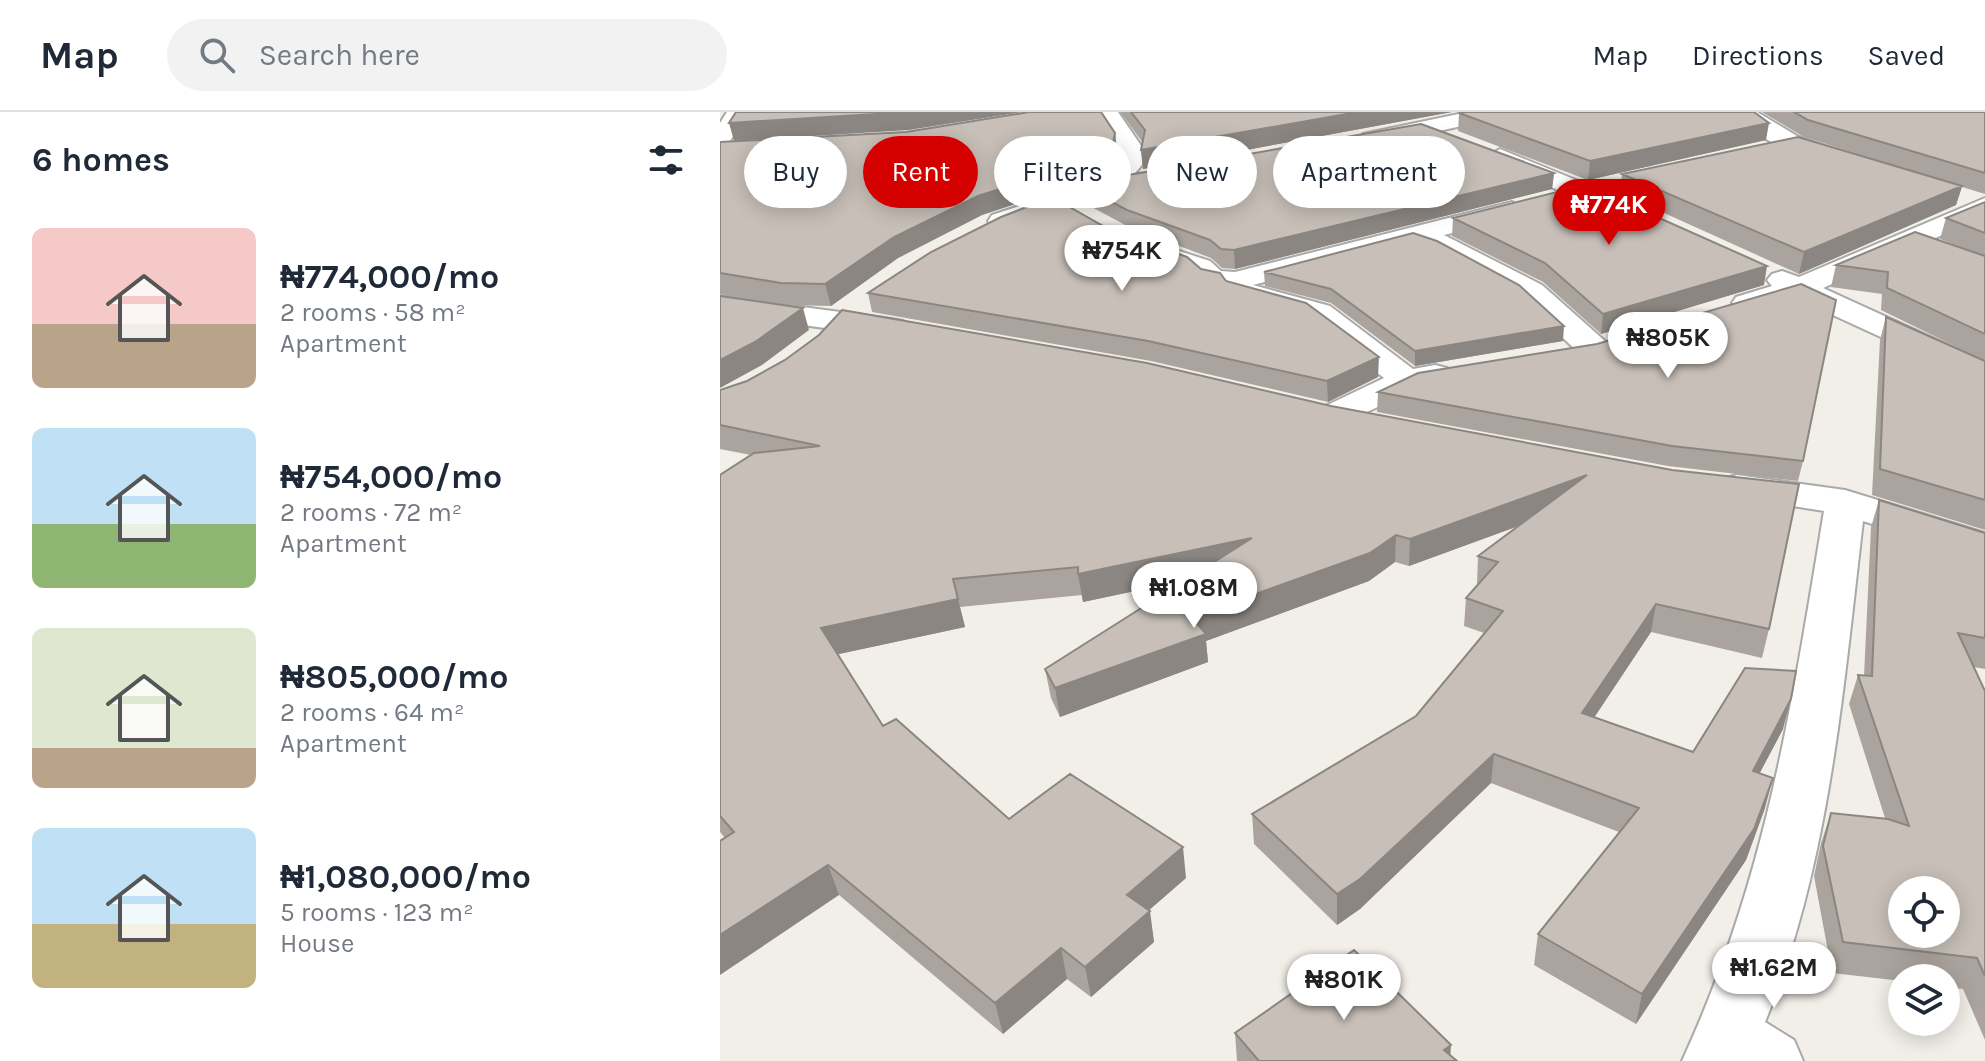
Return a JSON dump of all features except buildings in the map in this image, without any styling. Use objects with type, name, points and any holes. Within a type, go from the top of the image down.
[{"type":"street","points":[[725,146],[738,112]]},
{"type":"street","points":[[1107,112],[1123,136]]},
{"type":"street","points":[[1365,112],[1472,145],[1657,224]]},
{"type":"street","points":[[1388,136],[1498,112]]},
{"type":"street","points":[[1743,112],[1795,145],[1861,167]]},
{"type":"street","points":[[1764,151],[1795,145]]},
{"type":"street","points":[[1068,208],[1106,230],[1200,267],[1213,279],[1235,281],[1362,252],[1387,241],[1421,236],[1629,181]]},
{"type":"street","points":[[1957,195],[1985,205]]},
{"type":"street","points":[[1711,314],[1798,288],[1985,205]]},
{"type":"street","points":[[972,233],[1041,208]]},
{"type":"street","points":[[1421,236],[1448,246],[1531,291],[1593,348]]},
{"type":"street","points":[[1906,239],[1945,254]]},
{"type":"street","points":[[1756,269],[1985,375]]},
{"type":"street","points":[[1235,281],[1239,291],[1319,313],[1407,380]]},
{"type":"street","points":[[813,349],[824,341],[839,319],[874,293]]},
{"type":"street","points":[[720,305],[787,317],[839,319],[933,335]]},
{"type":"street","points":[[1388,427],[1317,413],[1407,380],[1469,369]]},
{"type":"street","points":[[1697,483],[1845,502],[1985,547]]},
{"type":"street","points":[[1738,1052],[1807,765],[1845,502]]}]
